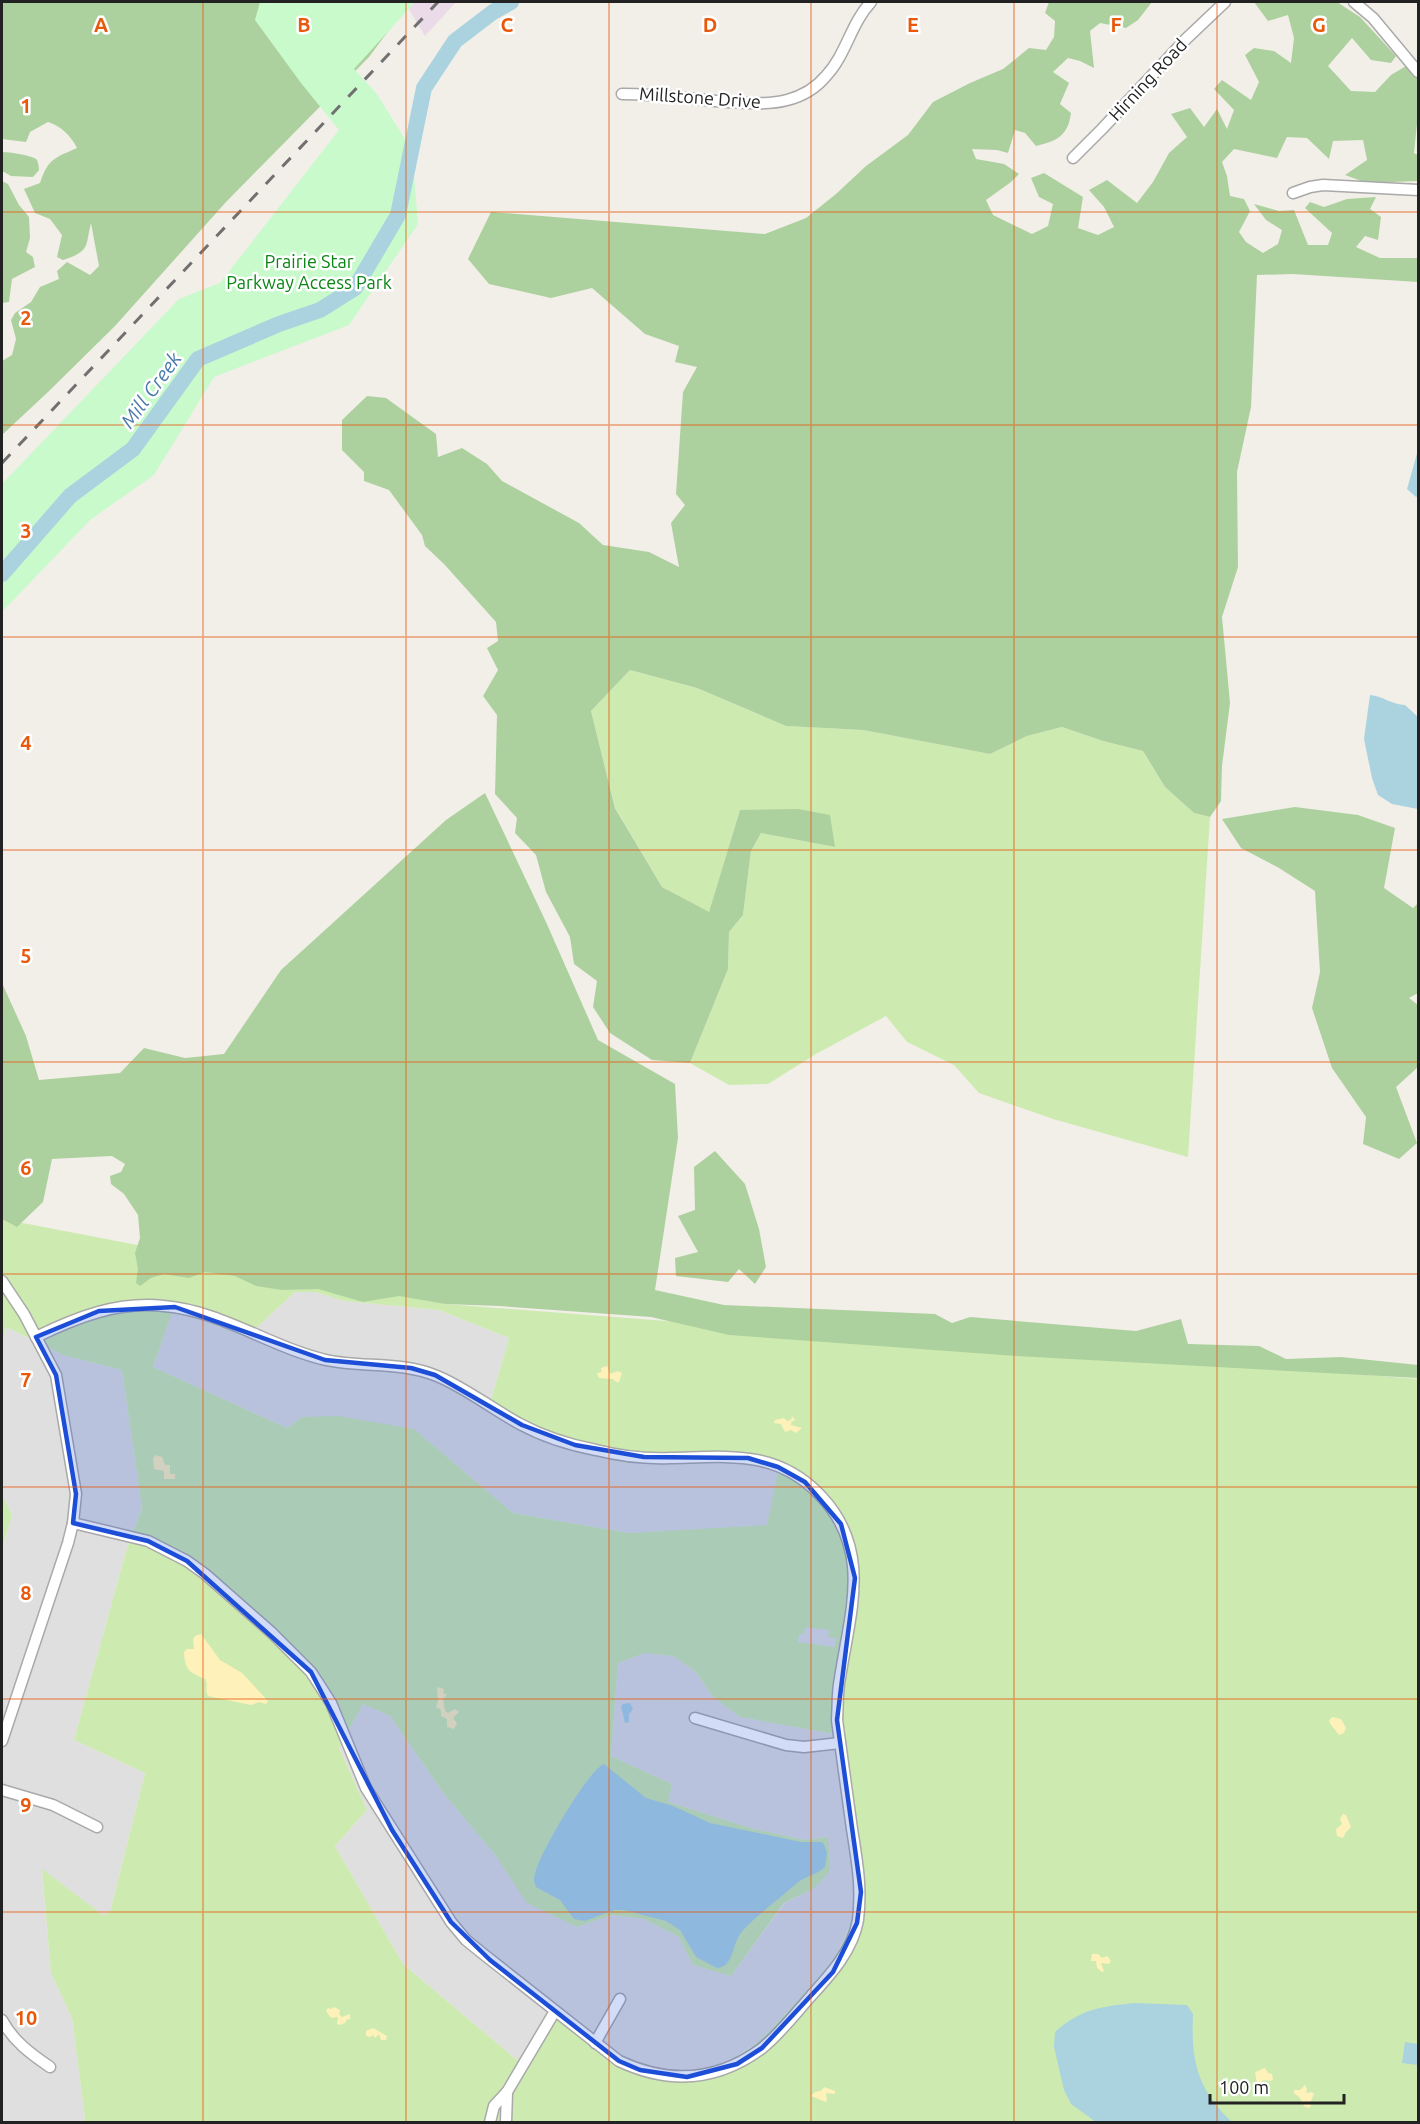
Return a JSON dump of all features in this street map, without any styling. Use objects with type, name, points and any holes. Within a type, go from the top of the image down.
[{"type":"street","name":"Millstone Drive","points":[[622,94],[742,103],[780,102],[796,97],[816,86],[828,75],[855,24],[871,2]]},
{"type":"street","name":"Hirning Road","points":[[1072,158],[1194,31],[1225,2]]},
{"type":"street","points":[[1354,2],[1373,18],[1419,72]]},
{"type":"street","points":[[1293,193],[1323,185],[1419,190]]},
{"type":"street","points":[[2,1281],[24,1314],[56,1375],[76,1494],[73,1523],[2,1742]]},
{"type":"street","points":[[36,1337],[99,1311],[130,1306],[175,1307],[220,1319],[325,1360],[424,1371],[444,1379],[522,1425],[575,1445],[620,1455],[645,1457],[732,1456],[763,1461],[805,1482],[819,1494],[841,1524],[853,1559],[854,1597],[839,1680],[838,1699],[840,1743],[861,1892],[849,1948],[833,1972],[762,2048],[737,2064],[710,2074],[687,2077],[663,2076],[619,2061],[466,1940],[451,1922],[366,1788],[331,1703],[311,1672],[271,1632],[187,1561],[148,1541],[73,1523]]},
{"type":"street","points":[[695,1718],[786,1745],[804,1747],[840,1743]]},
{"type":"street","points":[[2,1790],[53,1805],[97,1827]]},
{"type":"street","points":[[595,2043],[620,1999]]},
{"type":"street","points":[[490,2122],[495,2106],[507,2092],[555,2011]]},
{"type":"street","points":[[2,2020],[6,2038],[50,2067]]},
{"type":"street","points":[[506,2122],[507,2092]]},
{"type":"highlighted area","points":[[175,1307],[325,1360],[411,1368],[435,1375],[522,1425],[575,1445],[644,1457],[748,1458],[778,1467],[805,1482],[841,1524],[855,1578],[837,1720],[861,1892],[857,1923],[833,1972],[762,2048],[737,2064],[687,2077],[640,2070],[619,2061],[490,1960],[451,1922],[392,1830],[311,1672],[187,1561],[148,1541],[73,1523],[76,1494],[56,1375],[36,1337],[99,1311]]},
{"type":"shaded area","points":[[415,2],[456,2],[425,36],[408,8]]},
{"type":"shaded area","points":[[295,1292],[315,1292],[344,1301],[439,1310],[509,1338],[488,1410],[663,1462],[744,1462],[779,1471],[767,1526],[629,1533],[513,1513],[414,1429],[302,1417],[287,1428],[153,1367],[172,1313],[198,1318],[245,1337]]},
{"type":"shaded area","points":[[6,1327],[63,1355],[122,1370],[142,1508],[127,1548],[74,1740],[145,1773],[110,1912],[103,1915],[42,1870],[51,1973],[72,2018],[85,2118],[83,2122],[2,2122],[2,1549],[12,1515],[2,1494],[2,1344]]},
{"type":"shaded area","points":[[805,1627],[829,1630],[828,1637],[836,1638],[835,1647],[798,1642],[799,1634],[804,1634]]},
{"type":"shaded area","points":[[645,1653],[674,1656],[696,1672],[712,1696],[740,1717],[834,1734],[856,1893],[854,1917],[833,1962],[761,2040],[726,2063],[700,2070],[665,2071],[616,2053],[517,2060],[403,1964],[335,1846],[367,1810],[339,1748],[363,1704],[390,1716],[444,1794],[496,1856],[576,1927],[612,1915],[644,1919],[679,1937],[693,1965],[731,1976],[785,1903],[813,1889],[828,1837],[805,1840],[754,1829],[668,1802],[672,1784],[611,1756],[618,1663]]},
{"type":"green space","points":[[2,2],[410,2],[369,57],[226,202],[115,326],[2,435],[2,361],[12,355],[16,339],[11,320],[15,313],[31,302],[40,287],[59,279],[57,271],[67,262],[90,275],[99,266],[91,223],[83,250],[63,260],[57,257],[62,235],[50,219],[35,213],[24,189],[40,183],[53,160],[77,148],[72,139],[61,129],[48,122],[30,132],[26,142],[2,139]]},
{"type":"green space","name":"Prairie Star Parkway Access Park","points":[[260,2],[415,2],[354,69],[377,94],[412,151],[418,224],[349,325],[214,377],[154,475],[90,520],[2,612],[2,484],[179,299],[220,283],[339,130],[255,20]]},
{"type":"green space","points":[[1049,2],[1152,2],[1138,20],[1126,28],[1100,23],[1090,31],[1094,68],[1068,58],[1053,72],[1069,83],[1060,104],[1071,113],[1067,127],[1060,136],[1036,146],[1025,133],[1015,130],[1008,153],[972,149],[976,159],[1004,164],[1019,174],[986,200],[993,215],[1032,234],[1048,226],[1053,204],[1039,197],[1031,178],[1044,173],[1083,197],[1078,228],[1098,235],[1114,227],[1104,207],[1089,190],[1107,180],[1137,203],[1153,182],[1169,153],[1187,137],[1171,114],[1190,108],[1204,127],[1217,109],[1227,129],[1234,110],[1214,89],[1222,80],[1251,100],[1259,82],[1245,55],[1254,48],[1274,51],[1291,63],[1294,38],[1288,15],[1268,21],[1254,2],[1337,2],[1360,17],[1396,56],[1391,63],[1371,60],[1352,38],[1328,66],[1351,91],[1375,92],[1391,75],[1406,66],[1418,79],[1418,114],[1414,153],[1418,155],[1418,181],[1367,183],[1345,175],[1367,160],[1363,140],[1333,141],[1329,159],[1307,138],[1287,137],[1277,158],[1234,149],[1222,162],[1230,196],[1244,199],[1250,211],[1239,232],[1246,242],[1263,253],[1278,244],[1282,230],[1266,220],[1254,204],[1279,211],[1294,210],[1308,245],[1328,245],[1332,233],[1305,208],[1310,202],[1324,207],[1347,199],[1376,197],[1370,209],[1381,217],[1378,240],[1365,236],[1356,247],[1380,258],[1418,258],[1418,282],[1293,274],[1257,275],[1251,407],[1237,472],[1238,567],[1222,617],[1230,703],[1222,766],[1221,801],[1210,817],[1194,813],[1165,787],[1143,751],[1062,727],[1027,736],[990,754],[863,730],[786,726],[697,688],[630,670],[591,711],[615,808],[662,887],[709,912],[740,810],[798,809],[830,815],[835,847],[761,833],[751,851],[743,915],[729,932],[728,969],[690,1063],[652,1060],[610,1033],[593,1007],[597,981],[574,964],[570,937],[546,892],[536,855],[515,833],[517,818],[495,794],[497,715],[483,696],[498,670],[487,648],[498,641],[496,622],[425,546],[422,535],[389,490],[364,481],[364,472],[342,450],[342,420],[367,396],[386,398],[436,434],[438,457],[462,448],[487,464],[502,481],[579,523],[603,545],[649,552],[679,567],[671,523],[685,505],[676,494],[683,392],[697,367],[675,362],[679,346],[645,334],[592,288],[551,298],[489,284],[468,259],[491,212],[765,234],[806,218],[866,166],[908,135],[933,102],[1003,69],[1029,48],[1046,50],[1054,37],[1055,21],[1045,13]]},
{"type":"green space","points":[[2,152],[35,158],[39,170],[33,177],[11,176],[2,171]]},
{"type":"green space","points":[[2,181],[8,184],[19,205],[29,217],[30,238],[26,252],[33,257],[35,267],[12,279],[9,302],[2,303]]},
{"type":"green space","points":[[630,670],[697,688],[786,726],[863,730],[990,754],[1027,736],[1062,727],[1143,751],[1165,787],[1194,813],[1210,817],[1188,1157],[1053,1119],[979,1093],[954,1065],[907,1042],[886,1016],[816,1054],[768,1084],[729,1085],[690,1063],[728,969],[729,932],[743,915],[751,851],[761,833],[835,847],[740,810],[709,913],[662,887],[615,807],[591,711]]},
{"type":"green space","points":[[485,793],[546,922],[598,1040],[675,1084],[678,1138],[655,1290],[724,1305],[935,1314],[952,1323],[970,1317],[1136,1331],[1181,1319],[1188,1344],[1259,1346],[1286,1359],[1341,1357],[1418,1365],[1418,1378],[1016,1356],[729,1335],[651,1317],[445,1304],[399,1296],[363,1302],[318,1289],[282,1290],[256,1286],[235,1276],[205,1272],[189,1278],[164,1274],[151,1278],[140,1286],[136,1283],[138,1269],[135,1253],[140,1238],[138,1215],[124,1194],[111,1184],[110,1176],[121,1172],[125,1164],[112,1156],[52,1159],[43,1202],[17,1227],[2,1219],[2,983],[26,1036],[39,1080],[120,1073],[144,1048],[185,1058],[224,1054],[281,970],[446,820]]},
{"type":"green space","points":[[1295,807],[1358,815],[1395,828],[1384,888],[1413,908],[1418,903],[1418,993],[1409,998],[1418,1005],[1418,1067],[1396,1087],[1417,1143],[1399,1159],[1363,1144],[1366,1117],[1332,1068],[1312,1008],[1320,972],[1315,891],[1241,848],[1222,819]]},
{"type":"green space","points":[[715,1151],[745,1184],[759,1229],[766,1267],[755,1284],[739,1269],[728,1282],[676,1276],[675,1258],[698,1252],[678,1216],[695,1210],[694,1167]]},
{"type":"green space","points":[[2,1219],[445,1304],[1418,1379],[1418,2122],[83,2122],[85,2118],[72,2018],[51,1973],[42,1869],[103,1915],[110,1912],[145,1773],[74,1740],[127,1548],[142,1508],[122,1370],[63,1355],[6,1327],[2,1344]],"holes":[[[295,1292],[315,1292],[344,1301],[439,1310],[509,1338],[488,1410],[522,1432],[568,1450],[627,1463],[744,1462],[778,1471],[767,1525],[629,1533],[513,1513],[414,1429],[338,1416],[302,1417],[287,1428],[153,1367],[172,1313],[198,1318],[246,1337]],[[645,1653],[673,1656],[696,1672],[712,1696],[740,1717],[834,1734],[856,1893],[849,1927],[837,1954],[808,1989],[762,2038],[729,2060],[710,2067],[690,2070],[670,2071],[651,2068],[632,2062],[614,2052],[561,2009],[517,2060],[403,1964],[335,1846],[367,1810],[339,1748],[363,1704],[390,1716],[444,1794],[496,1856],[527,1903],[577,1927],[612,1915],[644,1919],[679,1937],[693,1965],[731,1976],[784,1903],[813,1889],[830,1872],[828,1837],[805,1840],[754,1829],[668,1802],[672,1784],[611,1756],[618,1663]]]},
{"type":"green space","points":[[2,1494],[12,1515],[2,1549]]},
{"type":"sand","points":[[607,1366],[610,1374],[618,1371],[622,1373],[619,1382],[599,1378],[597,1373],[602,1372],[601,1368]]},
{"type":"sand","points":[[792,1416],[795,1420],[791,1422],[791,1425],[802,1428],[796,1433],[791,1430],[785,1432],[781,1424],[774,1423],[775,1420],[784,1418],[787,1421],[791,1420]]},
{"type":"sand","points":[[156,1455],[162,1457],[165,1465],[170,1465],[170,1474],[175,1474],[175,1479],[164,1479],[164,1471],[154,1469],[153,1458]]},
{"type":"sand","points":[[201,1634],[220,1660],[242,1673],[268,1701],[266,1704],[259,1702],[251,1705],[208,1696],[205,1679],[189,1670],[184,1652],[187,1649],[194,1649],[193,1640],[195,1636]]},
{"type":"sand","points":[[437,1687],[444,1689],[443,1693],[447,1695],[443,1699],[445,1711],[448,1713],[455,1709],[459,1712],[453,1718],[457,1723],[454,1729],[447,1727],[447,1719],[441,1716],[441,1710],[436,1707]]},
{"type":"sand","points":[[1332,1717],[1341,1719],[1346,1728],[1344,1733],[1339,1735],[1332,1726],[1329,1721]]},
{"type":"sand","points":[[1343,1814],[1346,1815],[1351,1827],[1343,1838],[1337,1836],[1336,1829],[1342,1824],[1340,1819]]},
{"type":"sand","points":[[1092,1954],[1098,1954],[1102,1958],[1107,1956],[1111,1961],[1109,1964],[1101,1963],[1104,1971],[1097,1968],[1096,1961],[1091,1961]]},
{"type":"sand","points":[[334,2007],[340,2010],[339,2014],[342,2017],[350,2014],[350,2020],[347,2019],[340,2025],[337,2024],[338,2017],[331,2018],[326,2011]]},
{"type":"sand","points":[[373,2028],[387,2036],[386,2040],[381,2040],[379,2034],[375,2038],[373,2035],[366,2036],[366,2031]]},
{"type":"sand","points":[[1265,2068],[1268,2073],[1272,2074],[1273,2080],[1264,2080],[1257,2084],[1255,2072]]},
{"type":"sand","points":[[1305,2085],[1306,2093],[1314,2094],[1311,2106],[1308,2108],[1294,2093],[1294,2090],[1300,2090]]},
{"type":"sand","points":[[824,2087],[835,2091],[835,2094],[826,2093],[826,2102],[811,2096],[821,2091]]},
{"type":"water","points":[[1418,450],[1418,496],[1416,497],[1407,489]]},
{"type":"water","points":[[1370,695],[1405,705],[1418,717],[1418,809],[1392,804],[1378,795],[1364,739]]},
{"type":"water","points":[[630,1703],[633,1709],[629,1714],[629,1722],[625,1723],[621,1706]]},
{"type":"water","points":[[604,1764],[646,1798],[673,1806],[710,1823],[801,1842],[821,1842],[827,1853],[825,1867],[797,1883],[748,1925],[739,1936],[729,1960],[722,1967],[717,1968],[696,1957],[680,1930],[666,1921],[624,1910],[614,1910],[585,1921],[574,1919],[560,1900],[536,1887],[534,1878],[538,1864],[565,1814],[587,1781]]},
{"type":"water","points":[[1136,2003],[1187,2005],[1193,2014],[1195,2060],[1204,2086],[1220,2110],[1232,2122],[1096,2122],[1071,2104],[1064,2090],[1054,2047],[1055,2032],[1074,2018],[1092,2010]]},
{"type":"water","points":[[1405,2042],[1418,2044],[1418,2065],[1402,2063]]},
{"type":"waterway","name":"Mill Creek","points":[[2,574],[70,496],[133,449],[198,359],[279,324],[320,310],[355,288],[398,215],[424,88],[455,41],[493,12],[511,2]]},
{"type":"railway","points":[[2,463],[438,2]]}]
